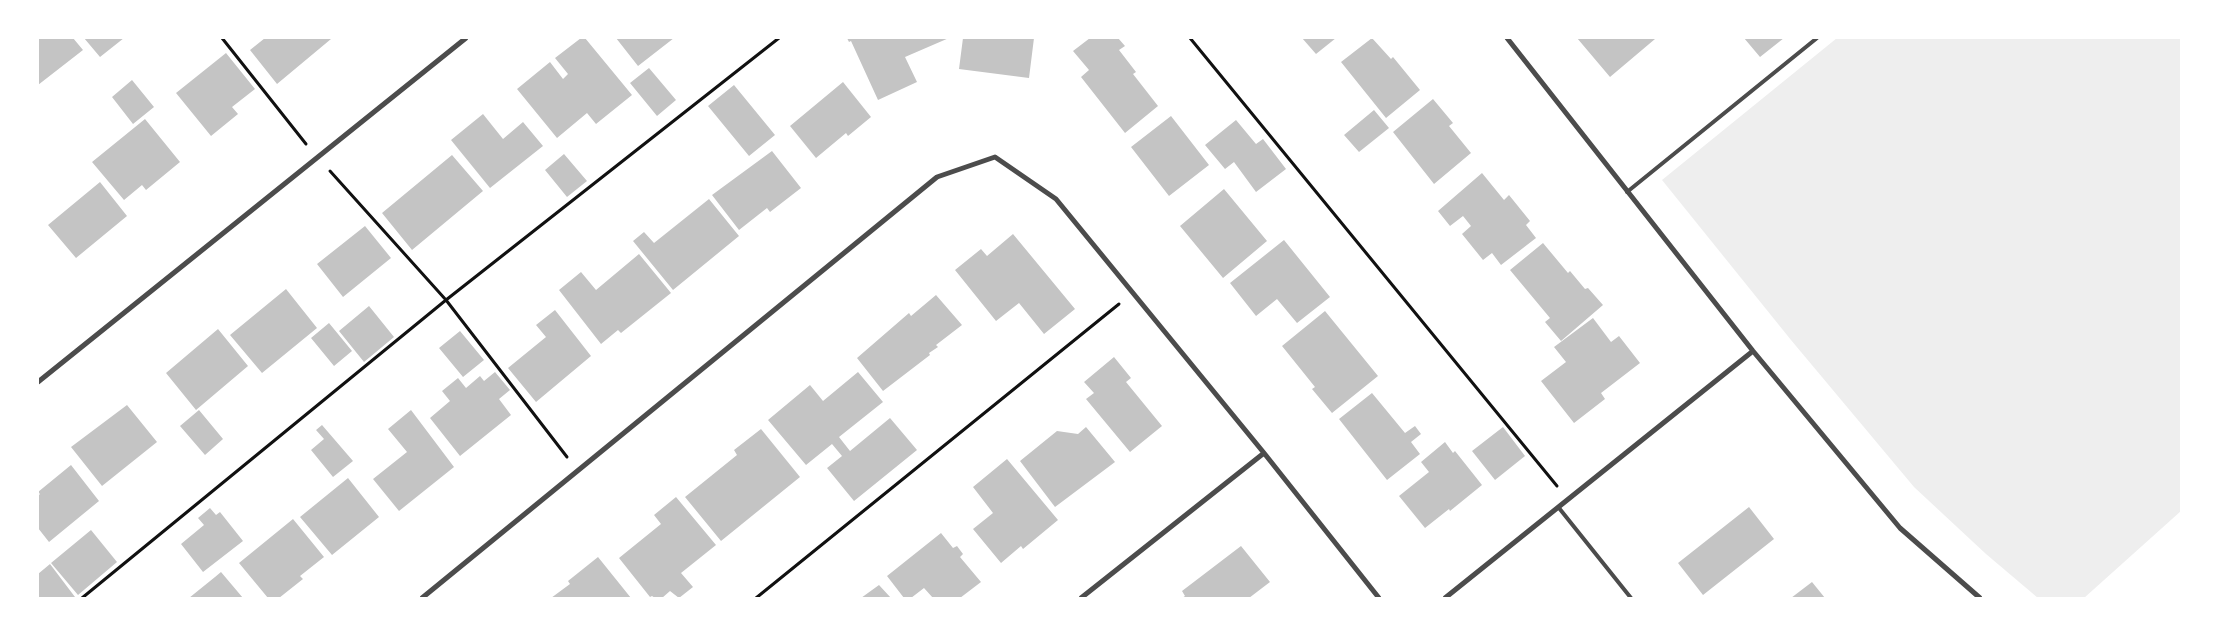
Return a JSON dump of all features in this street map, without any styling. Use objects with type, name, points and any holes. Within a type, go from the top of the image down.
[{"type":"street","points":[[38,382],[466,38]]},
{"type":"street","points":[[1507,38],[1753,351],[1900,528],[1980,598]]},
{"type":"street","points":[[422,598],[937,177],[995,157],[1056,199],[1264,453],[1379,598]]},
{"type":"street","points":[[1445,598],[1753,351]]},
{"type":"street","points":[[1081,598],[1264,453]]},
{"type":"lane","points":[[1627,192],[1817,38]]},
{"type":"lane","points":[[1559,508],[1631,598]]},
{"type":"path","points":[[222,38],[317,157],[446,300],[578,471]]},
{"type":"path","points":[[82,598],[446,300],[779,38]]},
{"type":"path","points":[[1190,38],[1568,500]]},
{"type":"path","points":[[756,598],[1132,294]]},
{"type":"shaded area","points":[[1837,38],[2181,38],[2181,511],[2084,598],[2038,598],[1986,554],[1914,487],[1791,340],[1662,180]]},
{"type":"building","points":[[38,38],[73,38],[83,50],[38,85]]},
{"type":"building","points":[[84,38],[124,38],[100,57]]},
{"type":"building","points":[[265,38],[331,39],[277,84],[250,50]]},
{"type":"building","points":[[581,38],[585,38],[632,95],[596,124],[587,113],[557,138],[517,89],[550,62],[563,79],[568,74],[555,58]]},
{"type":"building","points":[[616,38],[674,38],[638,66]]},
{"type":"building","points":[[847,38],[949,38],[905,57],[917,82],[878,100],[851,41],[849,42]]},
{"type":"building","points":[[963,38],[1034,38],[1029,78],[959,69]]},
{"type":"building","points":[[1090,38],[1118,38],[1125,46],[1119,50],[1136,72],[1133,74],[1158,106],[1125,133],[1081,77],[1089,70],[1073,51]]},
{"type":"building","points":[[1302,38],[1336,38],[1316,54]]},
{"type":"building","points":[[1372,38],[1391,59],[1393,57],[1420,90],[1386,118],[1341,62]]},
{"type":"building","points":[[1577,38],[1654,38],[1655,39],[1610,77]]},
{"type":"building","points":[[1744,38],[1784,38],[1760,57]]},
{"type":"building","points":[[226,53],[255,89],[232,107],[238,114],[211,136],[176,93]]},
{"type":"building","points":[[649,68],[676,100],[657,116],[630,83]]},
{"type":"building","points":[[132,80],[154,107],[133,124],[112,97]]},
{"type":"building","points":[[843,82],[871,117],[848,136],[846,133],[816,158],[790,126]]},
{"type":"building","points":[[734,85],[775,135],[749,156],[708,106]]},
{"type":"building","points":[[1433,99],[1453,123],[1449,126],[1471,153],[1434,184],[1393,132]]},
{"type":"building","points":[[1374,110],[1389,128],[1359,152],[1344,135]]},
{"type":"building","points":[[483,114],[503,139],[523,122],[543,146],[490,188],[451,140]]},
{"type":"building","points":[[1171,116],[1209,165],[1169,196],[1131,147]]},
{"type":"building","points":[[145,119],[180,162],[146,190],[142,185],[124,200],[92,162]]},
{"type":"building","points":[[1236,120],[1256,144],[1263,139],[1286,169],[1256,192],[1234,162],[1225,169],[1205,145]]},
{"type":"building","points":[[772,151],[801,188],[770,212],[767,208],[739,230],[712,195]]},
{"type":"building","points":[[564,154],[587,181],[567,197],[545,170]]},
{"type":"building","points":[[452,155],[483,191],[412,250],[382,213]]},
{"type":"building","points":[[1482,173],[1504,200],[1509,195],[1530,221],[1526,225],[1536,238],[1501,265],[1492,253],[1483,260],[1462,234],[1471,226],[1463,216],[1450,226],[1438,211]]},
{"type":"building","points":[[100,182],[127,216],[76,258],[48,225]]},
{"type":"building","points":[[1224,189],[1267,241],[1223,278],[1180,226]]},
{"type":"building","points":[[709,199],[739,236],[673,290],[633,241],[644,232],[654,243]]},
{"type":"building","points":[[365,226],[391,258],[343,297],[317,264]]},
{"type":"building","points":[[1013,234],[1075,309],[1044,334],[1019,303],[996,321],[955,270],[981,249],[987,256]]},
{"type":"building","points":[[1284,240],[1330,297],[1297,323],[1277,299],[1256,316],[1230,283]]},
{"type":"building","points":[[1543,243],[1568,273],[1570,271],[1585,289],[1588,288],[1603,305],[1561,341],[1545,322],[1550,318],[1510,270]]},
{"type":"building","points":[[639,254],[671,293],[621,333],[618,330],[601,344],[559,290],[581,272],[596,290]]},
{"type":"building","points":[[286,289],[317,328],[262,373],[230,335]]},
{"type":"building","points":[[936,295],[962,325],[936,345],[938,347],[929,353],[930,355],[883,391],[857,358],[909,313],[911,316]]},
{"type":"building","points":[[369,306],[394,337],[364,362],[339,331]]},
{"type":"building","points":[[555,310],[591,356],[536,402],[508,368],[546,337],[536,325]]},
{"type":"building","points":[[1325,311],[1378,376],[1332,413],[1312,389],[1315,387],[1282,346]]},
{"type":"building","points":[[1593,318],[1611,342],[1619,336],[1640,363],[1601,393],[1605,399],[1574,423],[1541,381],[1566,362],[1554,347]]},
{"type":"building","points":[[329,323],[352,351],[334,366],[311,338]]},
{"type":"building","points":[[218,329],[248,366],[196,410],[166,373]]},
{"type":"building","points":[[460,331],[484,360],[463,377],[439,348]]},
{"type":"building","points":[[1114,357],[1131,378],[1126,382],[1162,426],[1130,452],[1086,399],[1094,393],[1084,382]]},
{"type":"building","points":[[495,372],[510,390],[499,399],[511,415],[460,456],[430,418],[450,401],[442,391],[458,378],[466,388],[480,376],[484,381]]},
{"type":"building","points":[[858,372],[883,402],[839,437],[850,451],[890,418],[917,450],[854,501],[827,468],[842,456],[832,444],[806,465],[768,420],[810,385],[823,401]]},
{"type":"building","points":[[1372,393],[1405,433],[1415,426],[1421,434],[1411,442],[1420,454],[1387,480],[1339,419]]},
{"type":"building","points":[[127,405],[157,442],[102,486],[71,447]]},
{"type":"building","points":[[199,410],[223,439],[205,455],[180,426]]},
{"type":"building","points":[[411,410],[454,467],[399,511],[373,479],[407,452],[388,429]]},
{"type":"building","points":[[322,425],[353,461],[333,477],[311,450],[324,439],[316,430]]},
{"type":"building","points":[[1086,427],[1115,462],[1055,507],[1020,461],[1057,431],[1078,434]]},
{"type":"building","points":[[1503,427],[1525,456],[1495,480],[1472,451]]},
{"type":"building","points":[[761,429],[800,477],[721,541],[685,497],[737,455],[734,450]]},
{"type":"building","points":[[1445,442],[1453,453],[1455,451],[1482,485],[1425,528],[1399,496],[1429,472],[1421,462]]},
{"type":"building","points":[[1007,459],[1058,520],[1023,549],[1021,546],[1001,563],[973,529],[993,513],[973,487]]},
{"type":"building","points":[[71,465],[99,501],[49,542],[38,528],[38,496],[40,494],[38,492]]},
{"type":"building","points":[[348,478],[379,517],[332,555],[300,517]]},
{"type":"building","points":[[676,497],[716,545],[681,573],[693,587],[679,598],[670,591],[662,598],[650,597],[619,558],[661,524],[654,515]]},
{"type":"building","points":[[1749,507],[1774,539],[1703,595],[1678,563]]},
{"type":"building","points":[[210,508],[216,515],[220,512],[243,541],[203,572],[181,544],[204,525],[198,518]]},
{"type":"building","points":[[293,519],[324,557],[300,576],[303,579],[279,598],[268,598],[239,563]]},
{"type":"building","points":[[91,530],[117,562],[78,595],[51,563]]},
{"type":"building","points":[[941,533],[953,548],[957,546],[963,554],[960,557],[981,582],[960,598],[933,598],[924,588],[911,598],[904,598],[887,576]]},
{"type":"building","points":[[1241,546],[1270,582],[1249,598],[1182,598],[1185,596],[1182,591]]},
{"type":"building","points":[[598,557],[631,598],[551,598],[570,584],[568,581]]},
{"type":"building","points":[[50,564],[75,597],[38,598],[38,574]]},
{"type":"building","points":[[221,572],[243,598],[189,598],[215,577]]},
{"type":"building","points":[[1812,582],[1825,598],[1791,598]]},
{"type":"building","points":[[879,585],[891,598],[861,598]]}]
